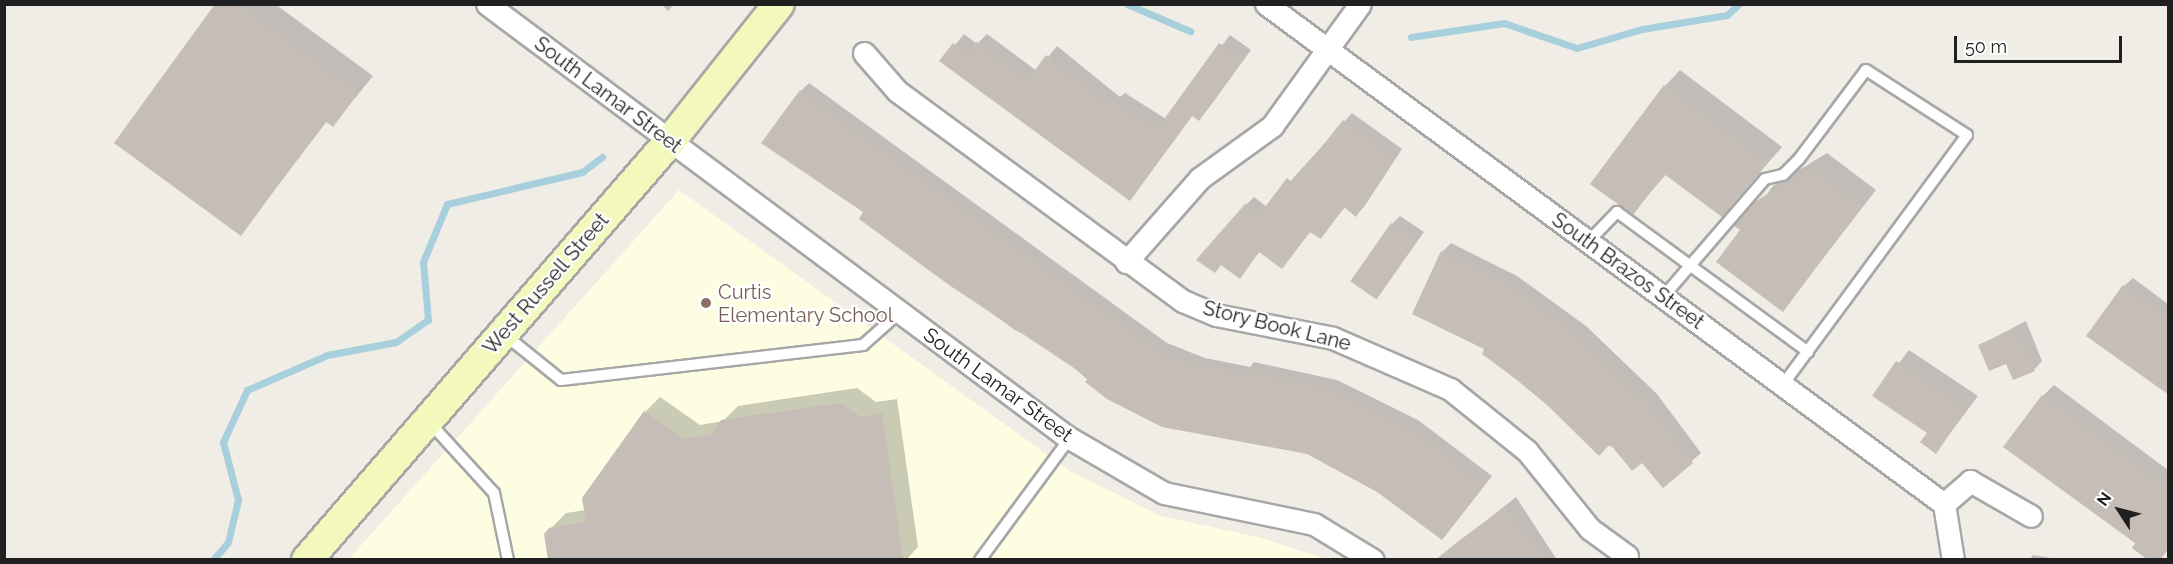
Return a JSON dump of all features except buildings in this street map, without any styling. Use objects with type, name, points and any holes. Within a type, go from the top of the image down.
[{"type":"street","name":"South Lamar Street","points":[[487,4],[899,313],[1070,438],[1164,494],[1314,524],[1373,560]]},
{"type":"street","name":"West Russell Street","points":[[308,560],[670,141],[779,4]]},
{"type":"street","name":"South Brazos Street","points":[[1266,4],[1944,504]]},
{"type":"street","points":[[1126,262],[1200,178],[1272,126],[1360,4]]},
{"type":"street","name":"Story Book Lane","points":[[864,53],[897,91],[1126,262],[1183,301],[1216,315],[1333,338],[1450,389],[1527,451],[1590,529],[1627,556]]},
{"type":"street","points":[[1953,560],[1944,504],[1970,481],[2031,516]]},
{"type":"lane","points":[[1663,297],[1694,264],[1765,179],[1783,175],[1799,159],[1866,70],[1967,135],[1783,386]]},
{"type":"lane","points":[[1588,242],[1617,212],[1694,264],[1808,352]]},
{"type":"lane","points":[[503,333],[561,380],[863,345],[899,313]]},
{"type":"lane","points":[[428,421],[494,493],[508,560]]},
{"type":"lane","points":[[981,560],[1070,438]]},
{"type":"shaded area","name":"Curtis Elementary School","points":[[679,190],[1070,471],[1161,516],[1262,538],[1325,559],[348,560]]},
{"type":"waterway","points":[[1127,4],[1190,31]]},
{"type":"waterway","points":[[1411,37],[1504,23],[1577,48],[1642,29],[1727,15],[1739,4]]},
{"type":"waterway","points":[[213,560],[228,542],[238,500],[223,442],[247,390],[327,355],[396,342],[428,320],[423,262],[447,204],[582,172],[602,157]]},
{"type":"place","name":"Curtis Elementary School","points":[[706,303]]}]
